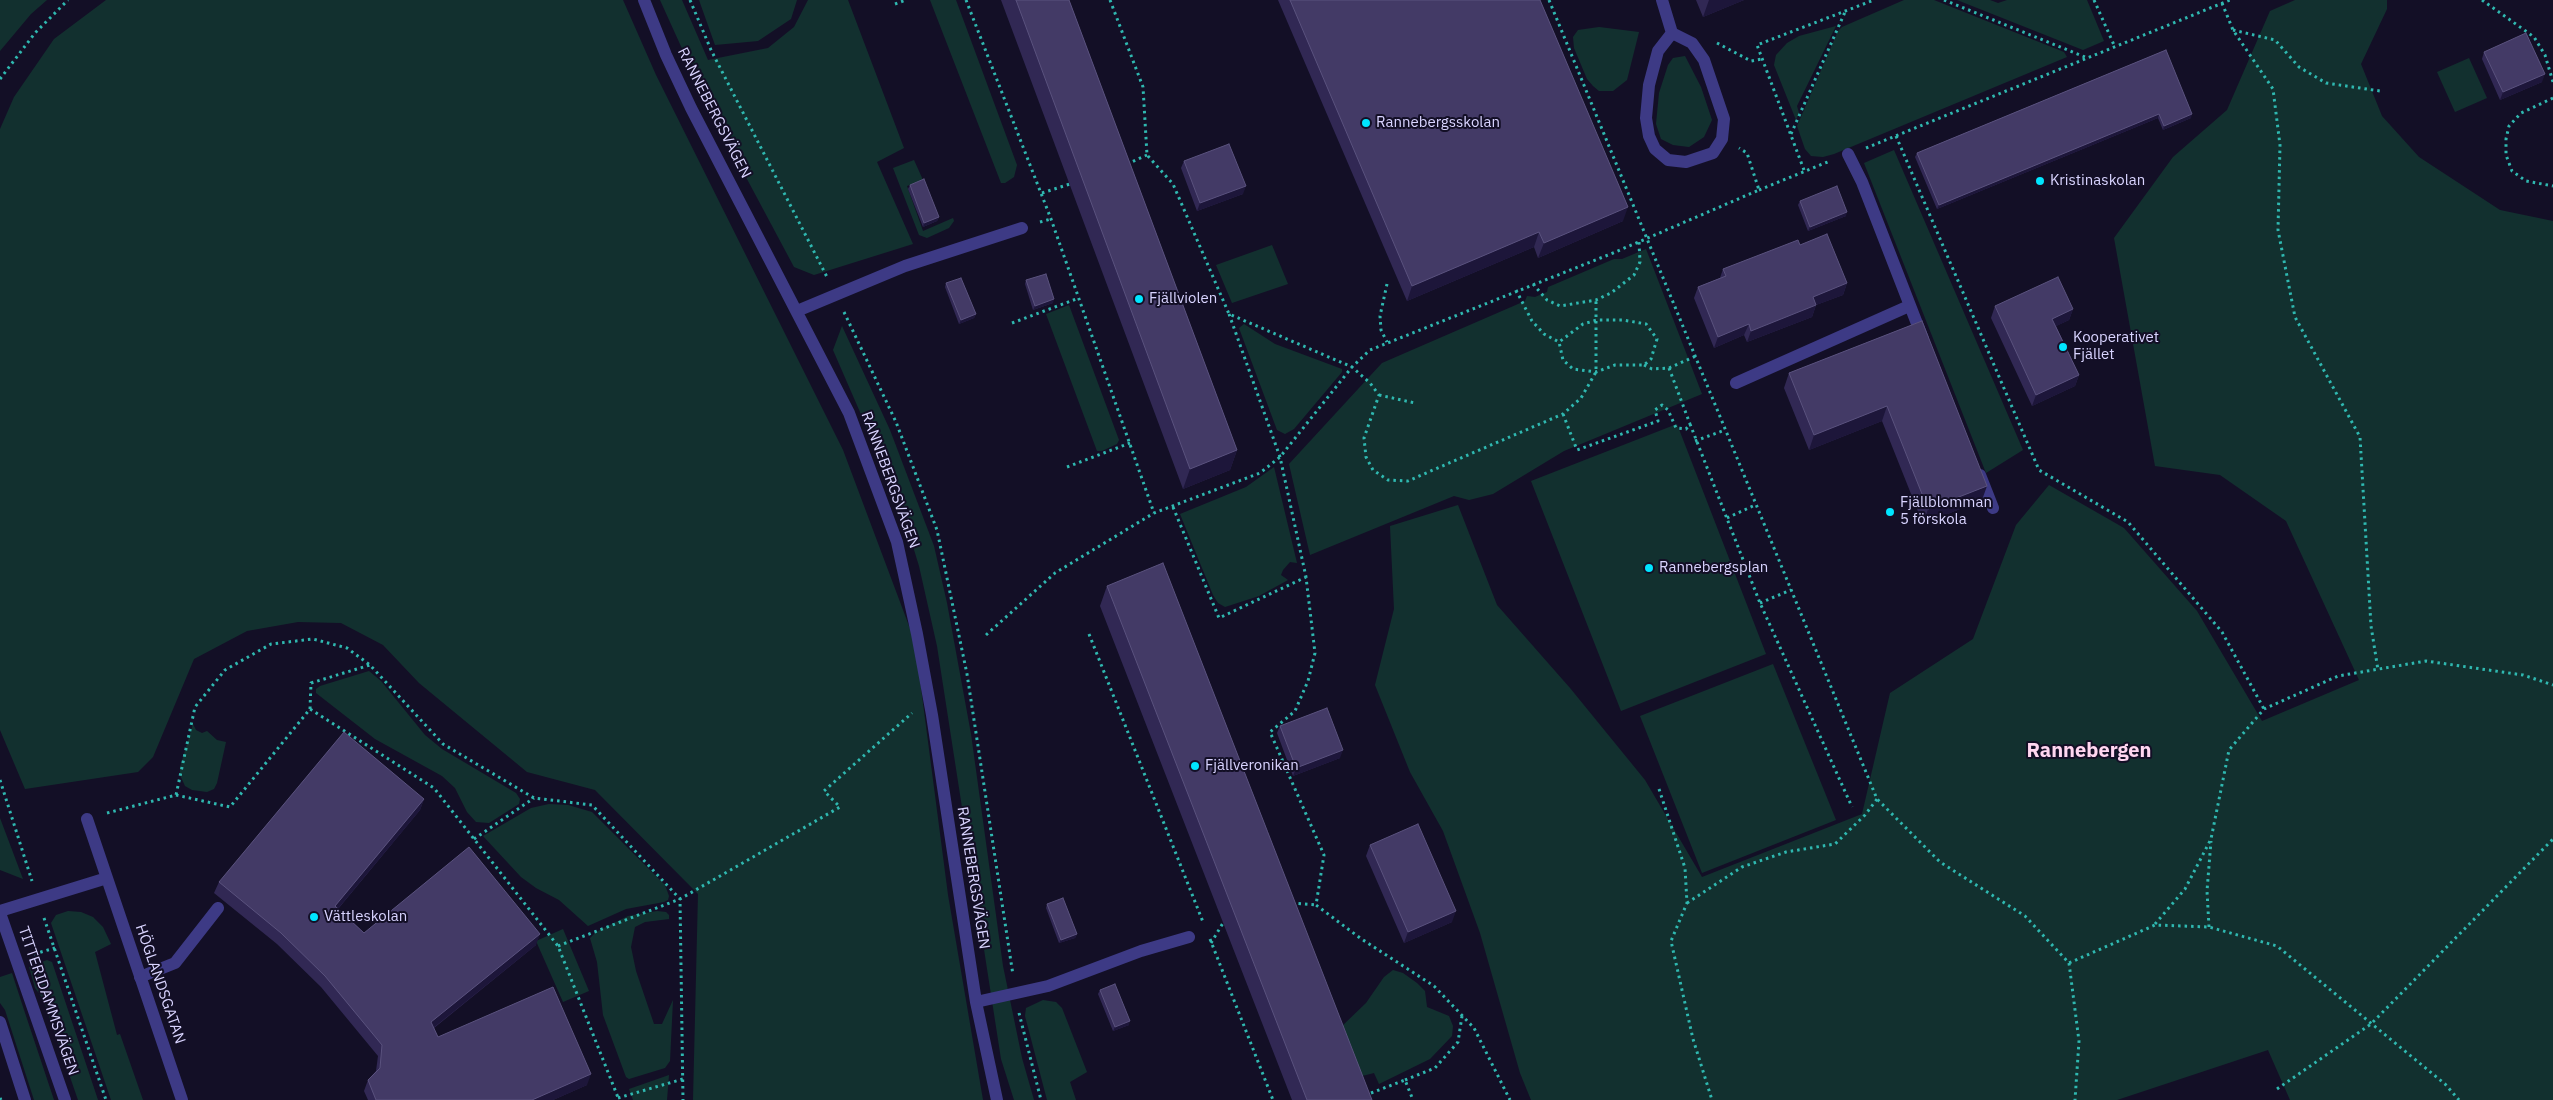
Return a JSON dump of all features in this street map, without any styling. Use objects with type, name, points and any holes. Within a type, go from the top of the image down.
[{"type":"street","name":"RANNEBERGSVÄGEN","points":[[644,0],[666,55],[691,108],[849,413],[897,542],[918,634],[976,1002],[997,1100]]},
{"type":"street","points":[[1662,0],[1672,33],[1692,43],[1704,60],[1724,119],[1722,139],[1713,153],[1686,162],[1668,160],[1655,149],[1648,136],[1646,118],[1648,85],[1658,51],[1672,33]]},
{"type":"street","points":[[1848,154],[1862,182],[1928,352]]},
{"type":"street","points":[[797,311],[905,266],[1022,228]]},
{"type":"street","points":[[1736,383],[1909,306]]},
{"type":"street","points":[[1974,462],[1994,508]]},
{"type":"street","name":"HÖGLANDSGATAN","points":[[87,819],[182,1100]]},
{"type":"street","points":[[0,912],[107,878]]},
{"type":"street","points":[[140,977],[175,963],[218,908]]},
{"type":"street","name":"TITTERIDAMMSVÄGEN","points":[[0,912],[65,1100]]},
{"type":"street","points":[[976,1002],[1048,986],[1141,951],[1189,937]]},
{"type":"street","points":[[0,1022],[25,1100]]},
{"type":"path","points":[[0,78],[35,33],[68,0]]},
{"type":"path","points":[[690,0],[711,50]]},
{"type":"path","points":[[895,4],[906,0]]},
{"type":"path","points":[[966,0],[1042,193],[1154,513]]},
{"type":"path","points":[[1110,0],[1143,87],[1147,155],[1173,184],[1196,233],[1229,314],[1280,456],[1306,577],[1315,653],[1308,680],[1295,711],[1270,732],[1324,855],[1316,905]]},
{"type":"path","points":[[1549,0],[1877,799],[1940,862],[2025,916],[2069,963],[2079,1041],[2075,1100]]},
{"type":"path","points":[[1804,170],[1757,44],[1874,0]]},
{"type":"path","points":[[1944,0],[2086,57]]},
{"type":"path","points":[[2094,0],[2114,46]]},
{"type":"path","points":[[986,635],[1055,573],[1154,513],[1260,473],[1280,456],[1352,367],[1370,350],[1639,242],[1804,170],[1896,136],[2086,57],[2230,0]]},
{"type":"path","points":[[2482,0],[2534,37],[2545,55],[2553,82]]},
{"type":"path","points":[[2222,3],[2233,30],[2273,89],[2280,145],[2278,230],[2295,317],[2360,437],[2371,626],[2378,670]]},
{"type":"path","points":[[1791,135],[1845,11]]},
{"type":"path","points":[[2233,30],[2275,40],[2299,67],[2326,83],[2380,91]]},
{"type":"path","points":[[1692,43],[1716,42],[1751,60],[1762,59]]},
{"type":"path","points":[[2553,98],[2521,113],[2509,126],[2506,139],[2506,155],[2512,171],[2526,181],[2553,186]]},
{"type":"path","points":[[1896,136],[2039,470],[2128,522],[2222,632],[2264,709]]},
{"type":"path","points":[[1722,139],[1747,153],[1759,190]]},
{"type":"path","points":[[1125,165],[1147,155]]},
{"type":"path","points":[[1042,193],[1070,184]]},
{"type":"path","points":[[1533,284],[1548,300],[1560,306],[1596,300],[1618,288],[1634,274],[1640,262],[1639,242]]},
{"type":"path","points":[[1387,284],[1380,316],[1382,330],[1387,342]]},
{"type":"path","points":[[1516,290],[1532,321],[1544,334],[1560,342]]},
{"type":"path","points":[[1012,322],[1079,298]]},
{"type":"path","points":[[1379,395],[1377,408],[1370,420],[1364,438],[1366,457],[1373,470],[1388,480],[1408,481],[1563,414],[1581,398],[1596,372],[1596,300]]},
{"type":"path","points":[[1229,314],[1352,367],[1379,395],[1415,403]]},
{"type":"path","points":[[1560,342],[1583,324],[1597,320],[1623,320],[1646,324],[1657,339],[1651,359],[1644,365]]},
{"type":"path","points":[[1560,342],[1563,360],[1573,369],[1596,372],[1615,365],[1644,365],[1652,369],[1668,368],[1696,356]]},
{"type":"path","points":[[1668,368],[1760,603],[1852,807]]},
{"type":"path","points":[[1563,414],[1577,450],[1658,421],[1655,410],[1662,405],[1668,410],[1676,428],[1686,429],[1690,424]]},
{"type":"path","points":[[1695,441],[1725,430]]},
{"type":"path","points":[[1067,467],[1130,443]]},
{"type":"path","points":[[1727,518],[1756,505]]},
{"type":"path","points":[[1173,507],[1219,618],[1306,577]]},
{"type":"path","points":[[1760,603],[1791,590]]},
{"type":"path","points":[[1089,634],[1204,925]]},
{"type":"path","points":[[176,795],[195,707],[225,670],[271,644],[313,639],[347,648],[370,665],[443,744],[534,798],[592,805],[680,899],[683,1100]]},
{"type":"path","points":[[2209,928],[2207,891],[2211,839],[2230,750],[2264,709],[2338,676],[2426,661],[2523,675],[2553,685]]},
{"type":"path","points":[[87,819],[176,795],[230,807],[310,709],[311,683],[370,665]]},
{"type":"path","points":[[310,709],[434,788],[558,946],[619,1099],[683,1079]]},
{"type":"path","points":[[558,946],[680,899],[840,807],[824,791],[904,722]]},
{"type":"path","points":[[0,780],[38,900],[106,1100]]},
{"type":"path","points":[[1658,789],[1685,868],[1687,903],[1671,941],[1693,1039],[1712,1100]]},
{"type":"path","points":[[474,839],[534,798]]},
{"type":"path","points":[[1687,903],[1742,867],[1786,852],[1835,844],[1865,815],[1877,799]]},
{"type":"path","points":[[2069,963],[2154,925],[2185,889],[2211,839]]},
{"type":"path","points":[[2277,1089],[2371,1024],[2553,839]]},
{"type":"path","points":[[1289,902],[1316,905],[1360,938],[1434,986],[1474,1028],[1510,1100]]},
{"type":"path","points":[[1211,943],[1223,923]]},
{"type":"path","points":[[2154,925],[2209,928],[2277,946],[2445,1084],[2460,1100]]},
{"type":"path","points":[[1208,934],[1274,1100]]},
{"type":"path","points":[[1371,1093],[1435,1068],[1458,1042],[1462,1016]]},
{"type":"path","points":[[1405,1080],[1413,1100]]},
{"type":"green space","points":[[0,0],[47,0],[31,14],[0,51]]},
{"type":"green space","points":[[106,0],[623,0],[656,75],[843,450],[915,642],[948,895],[983,1100],[693,1100],[698,894],[595,790],[527,772],[419,683],[383,645],[341,623],[298,622],[247,631],[194,659],[153,757],[138,772],[25,789],[0,730],[0,129],[14,97],[54,39]]},
{"type":"green space","points":[[660,0],[682,0],[708,60],[768,48],[794,27],[808,0],[848,0],[904,148],[877,162],[913,244],[814,275],[794,267],[708,106]]},
{"type":"green space","points":[[699,0],[797,0],[791,19],[758,41],[715,45]]},
{"type":"green space","points":[[930,0],[956,0],[1017,165],[1014,177],[1005,183],[1001,183]]},
{"type":"green space","points":[[1904,0],[1934,0],[2064,52],[2067,57],[1834,154],[1823,157],[1811,156],[1805,149],[1797,126],[1838,31],[1842,27]]},
{"type":"green space","points":[[1957,0],[1990,0],[1998,3],[2007,0],[2087,0],[2104,41],[2083,50]]},
{"type":"green space","points":[[2295,0],[2387,0],[2387,9],[2361,64],[2382,116],[2419,157],[2500,210],[2553,221],[2553,1100],[2290,1100],[2268,1050],[2117,1100],[1531,1100],[1520,1073],[1480,933],[1443,831],[1410,772],[1375,685],[1394,609],[1390,526],[1458,505],[1497,605],[1570,688],[1645,780],[1702,877],[1862,814],[1890,693],[1973,639],[2016,525],[2049,485],[2124,528],[2197,611],[2262,721],[2359,680],[2286,521],[2220,475],[2155,466],[2114,238],[2173,157],[2227,110],[2270,11]]},
{"type":"green space","points":[[1836,26],[1797,106],[1799,113],[1796,120],[1774,65],[1776,55],[1787,43],[1799,36]]},
{"type":"green space","points":[[1599,27],[1639,32],[1627,80],[1613,91],[1599,91],[1593,86],[1587,79],[1574,48],[1573,37],[1578,30]]},
{"type":"green space","points":[[1685,56],[1701,87],[1712,120],[1704,137],[1689,147],[1673,145],[1661,139],[1656,124],[1659,93],[1668,65],[1673,58]]},
{"type":"green space","points":[[2469,58],[2487,98],[2455,112],[2437,72]]},
{"type":"green space","points":[[1894,150],[2023,450],[1986,473],[1864,163]]},
{"type":"green space","points":[[914,160],[923,180],[907,186],[923,231],[953,218],[954,221],[949,228],[927,238],[919,235],[893,168]]},
{"type":"green space","points":[[1272,245],[1288,284],[1232,303],[1216,265]]},
{"type":"green space","points":[[1646,249],[1702,394],[1564,451],[1493,494],[1469,500],[1454,496],[1310,555],[1289,464],[1382,363],[1525,301],[1527,296],[1535,297],[1547,292],[1548,287],[1614,259],[1622,259]]},
{"type":"green space","points":[[1069,305],[1119,440],[1117,444],[1102,451],[1097,451],[1046,314]]},
{"type":"green space","points":[[1244,324],[1275,344],[1342,369],[1342,372],[1294,429],[1285,434],[1277,430],[1239,328]]},
{"type":"green space","points":[[842,326],[890,430],[934,546],[947,603],[971,734],[1003,966],[1022,1058],[1034,1100],[1014,1100],[1001,1059],[937,646],[919,566],[900,504],[833,350]]},
{"type":"green space","name":"Rannebergsplan","points":[[1677,424],[1766,654],[1621,711],[1531,481]]},
{"type":"green space","points":[[1274,467],[1297,563],[1290,562],[1283,570],[1281,575],[1288,580],[1259,596],[1225,607],[1218,603],[1213,595],[1180,514],[1246,487]]},
{"type":"green space","points":[[1773,664],[1836,820],[1702,873],[1640,716]]},
{"type":"green space","points":[[369,671],[381,681],[425,735],[442,749],[516,793],[520,799],[519,804],[489,823],[476,822],[467,812],[455,788],[442,776],[375,739],[316,693],[316,689],[320,686]]},
{"type":"green space","points":[[193,724],[196,730],[202,733],[207,731],[217,740],[226,742],[217,783],[214,789],[207,792],[192,790],[185,786],[180,775],[180,767]]},
{"type":"green space","points":[[549,804],[568,805],[592,812],[665,885],[669,896],[668,900],[626,909],[588,926],[559,900],[536,888],[521,877],[483,836],[531,808]]},
{"type":"green space","points":[[0,818],[23,879],[0,870]]},
{"type":"green space","points":[[68,911],[81,912],[93,917],[103,927],[111,944],[95,952],[117,1035],[120,1034],[143,1100],[111,1100],[51,923],[56,915]]},
{"type":"green space","points":[[657,911],[666,912],[669,915],[669,919],[645,922],[635,927],[631,947],[636,971],[654,1024],[662,1024],[673,1000],[670,1061],[665,1068],[629,1079],[626,1077],[603,1015],[597,962],[590,938],[596,932],[628,916]]},
{"type":"green space","points":[[563,929],[589,991],[563,1002],[536,941]]},
{"type":"green space","points":[[47,960],[52,962],[98,1100],[78,1100],[43,999],[35,988],[29,967]]},
{"type":"green space","points":[[1393,970],[1403,973],[1425,991],[1427,1007],[1449,1016],[1453,1026],[1452,1036],[1430,1059],[1379,1084],[1374,1073],[1362,1076],[1341,1027],[1366,1003],[1384,977]]},
{"type":"green space","points":[[12,973],[54,1100],[34,1100],[5,1010],[0,1003],[0,977]]},
{"type":"green space","points":[[1043,1000],[1056,1002],[1062,1008],[1087,1072],[1070,1082],[1076,1100],[1047,1100],[1025,1016],[1026,1008]]},
{"type":"green space","points":[[669,1075],[667,1100],[633,1100],[629,1089]]},
{"type":"building","name":"Fjällviolen","points":[[1016,0],[1069,0],[1237,450],[1190,469]]},
{"type":"building","points":[[1290,0],[1540,0],[1628,207],[1544,243],[1539,232],[1412,286]]},
{"type":"building","points":[[2526,33],[2545,74],[2503,92],[2484,52]]},
{"type":"building","points":[[2166,50],[2192,114],[2164,126],[2159,114],[1939,205],[1917,153]]},
{"type":"building","points":[[1229,144],[1246,186],[1200,203],[1184,161]]},
{"type":"building","points":[[924,179],[939,217],[924,223],[910,185]]},
{"type":"building","points":[[1837,186],[1847,212],[1810,227],[1800,201]]},
{"type":"building","points":[[1827,234],[1847,283],[1813,297],[1816,305],[1751,331],[1749,324],[1718,337],[1698,287],[1726,276],[1723,269],[1798,240],[1800,245]]},
{"type":"building","points":[[1046,274],[1054,299],[1035,306],[1026,280]]},
{"type":"building","name":"Kooperativet Fjället","points":[[2058,277],[2073,309],[2052,319],[2079,375],[2036,395],[1995,306]]},
{"type":"building","points":[[961,278],[976,314],[961,320],[946,283]]},
{"type":"building","points":[[1922,321],[1987,486],[1928,509],[1887,406],[1814,435],[1789,373]]},
{"type":"building","name":"Fjällveronikan","points":[[1163,563],[1372,1100],[1307,1100],[1107,586]]},
{"type":"building","points":[[1327,708],[1343,750],[1296,768],[1280,726]]},
{"type":"building","points":[[344,732],[424,799],[335,906],[364,933],[469,847],[540,934],[431,1022],[438,1037],[553,987],[591,1074],[532,1100],[376,1100],[368,1080],[380,1068],[382,1045],[325,976],[281,933],[219,882]]},
{"type":"building","points":[[1418,824],[1456,911],[1408,932],[1370,845]]},
{"type":"building","points":[[1063,898],[1077,934],[1061,940],[1047,904]]},
{"type":"building","points":[[1115,984],[1130,1021],[1115,1027],[1100,990]]},
{"type":"place","name":"Rannebergsskolan","points":[[1366,123]]},
{"type":"place","name":"Kristinaskolan","points":[[2040,181]]},
{"type":"place","name":"Fjällviolen","points":[[1139,299]]},
{"type":"place","name":"Kooperativet Fjället","points":[[2063,347]]},
{"type":"place","name":"Fjällblomman 5 förskola","points":[[1890,512]]},
{"type":"place","name":"Rannebergsplan","points":[[1649,568]]},
{"type":"place","name":"Fjällveronikan","points":[[1195,766]]},
{"type":"place","name":"Vättleskolan","points":[[314,917]]},
{"type":"district","name":"Rannebergen","points":[[2089,751]]}]
